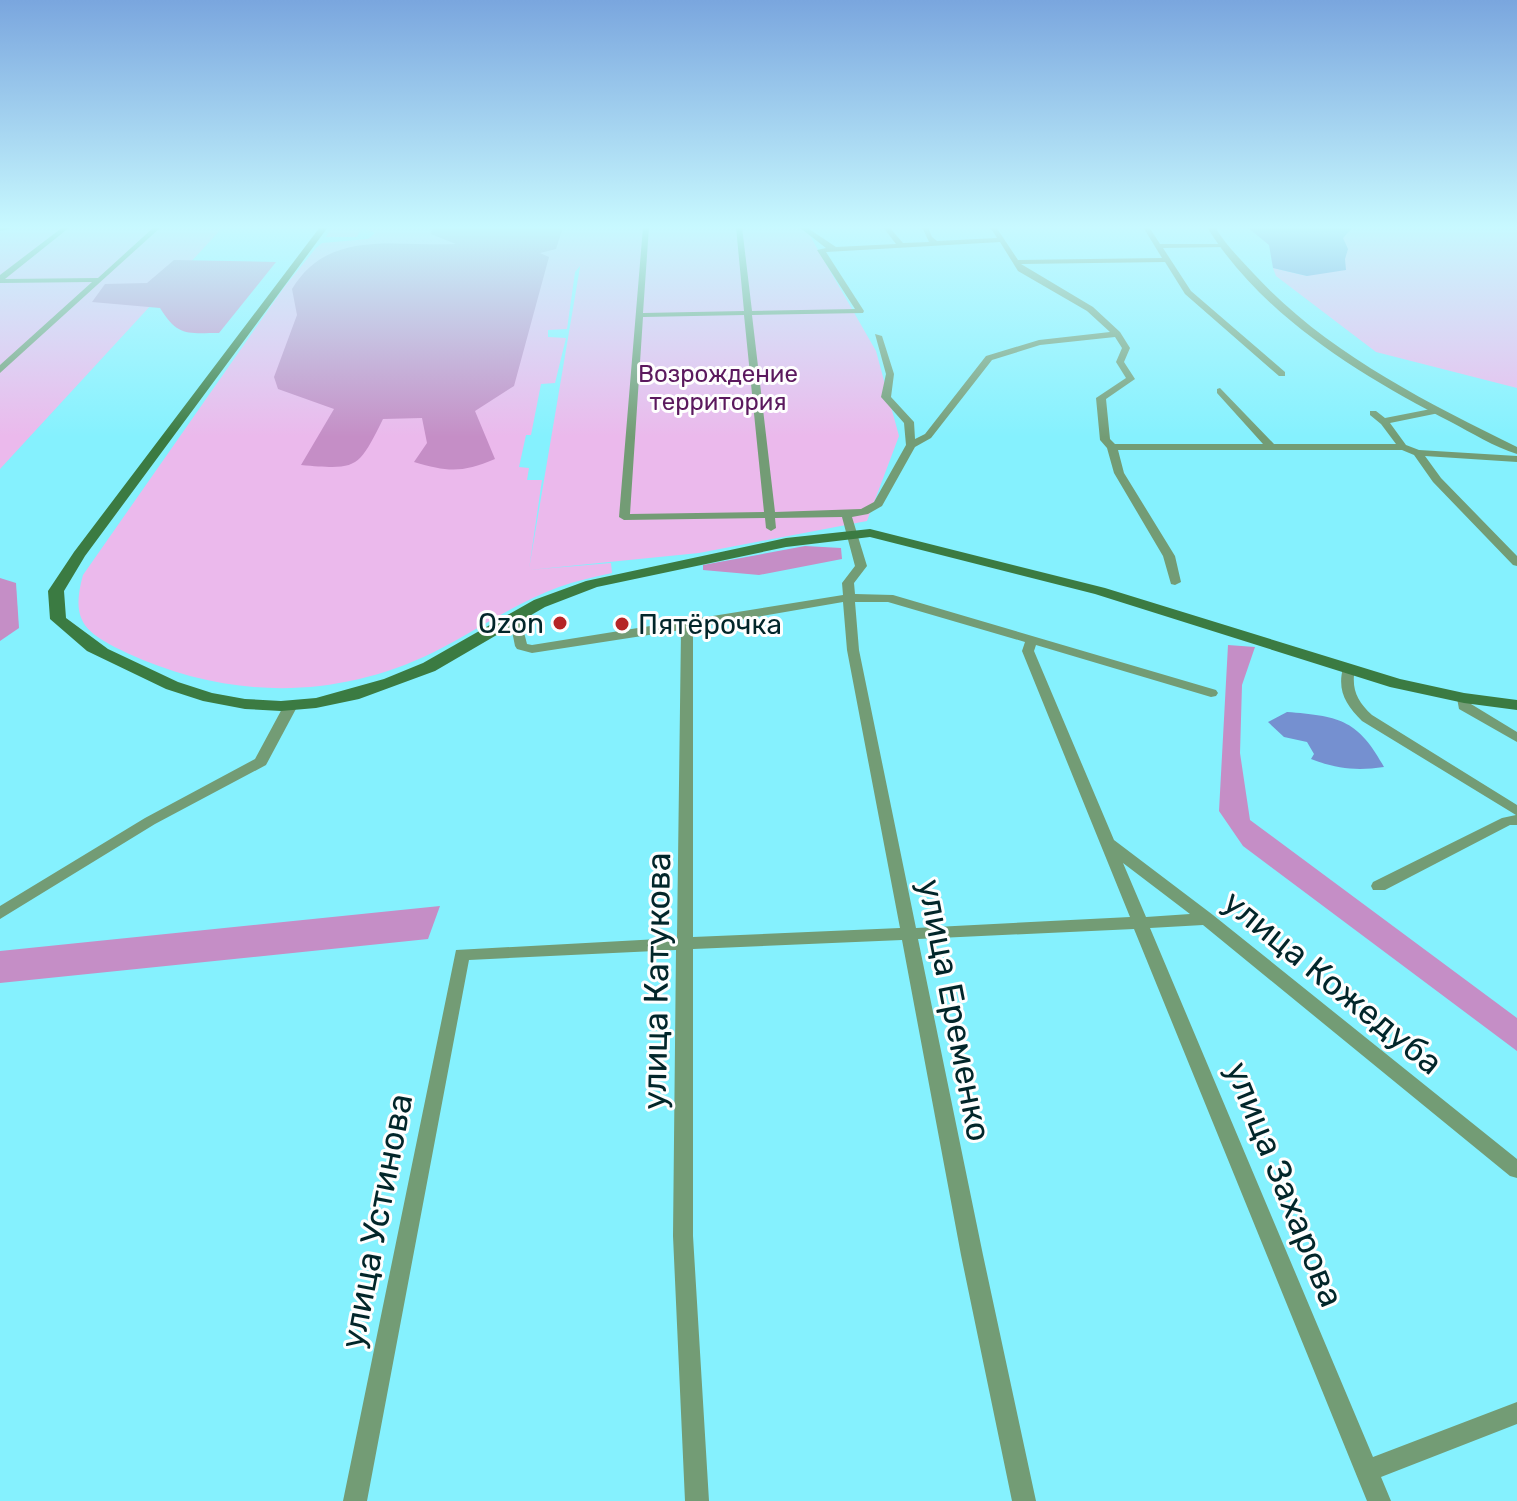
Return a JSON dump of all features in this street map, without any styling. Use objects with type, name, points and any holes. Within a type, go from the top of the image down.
[{"type":"main road","points":[[272,297],[88,542],[56,591],[58,619],[79,641],[194,696],[246,705],[290,707],[359,696],[432,666],[515,616],[556,596],[609,581],[796,540],[851,533],[884,535],[1036,573],[1349,668],[1464,698],[1517,705]]},
{"type":"street","points":[[0,370],[81,297]]},
{"type":"street","points":[[640,297],[624,517],[864,512],[878,504],[911,445],[928,436],[989,358],[1039,343],[1117,334]]},
{"type":"street","points":[[746,297],[771,528]]},
{"type":"street","points":[[639,315],[860,311],[851,297]]},
{"type":"street","points":[[1069,297],[1090,309],[1117,334],[1126,348],[1120,362],[1131,379],[1101,398],[1105,440],[1112,447],[1119,473],[1169,556],[1175,582]]},
{"type":"street","points":[[1194,297],[1282,374]]},
{"type":"street","points":[[1271,297],[1353,360],[1436,411],[1517,451]]},
{"type":"street","points":[[878,336],[890,374],[886,397],[909,422],[911,445]]},
{"type":"street","points":[[1220,391],[1270,446]]},
{"type":"street","points":[[1384,422],[1436,411]]},
{"type":"street","points":[[1373,413],[1403,447]]},
{"type":"street","points":[[1112,447],[1403,447],[1417,453],[1517,459]]},
{"type":"street","points":[[1417,453],[1437,480],[1517,563]]},
{"type":"street","name":"улица Еременко","points":[[846,514],[861,566],[848,583],[853,650],[972,1255],[1024,1501]]},
{"type":"street","points":[[515,616],[521,646],[532,649],[847,598],[889,598],[1211,693]]},
{"type":"street","name":"улица Катукова","points":[[687,625],[683,1236],[697,1501]]},
{"type":"street","name":"улица Кожедуба","points":[[1032,640],[1028,651],[1141,923]]},
{"type":"street","points":[[1349,668],[1344,684],[1349,700],[1367,718],[1517,811]]},
{"type":"street","points":[[1464,698],[1464,706],[1475,715],[1517,738]]},
{"type":"street","points":[[0,913],[150,821],[261,762],[290,707]]},
{"type":"street","points":[[1379,886],[1507,821],[1517,820]]},
{"type":"street","name":"улица Кожедуба","points":[[1109,844],[1207,919],[1517,1170]]},
{"type":"street","points":[[686,942],[910,936],[1207,919]]},
{"type":"street","name":"улица Захарова","points":[[1141,923],[1379,1501]]},
{"type":"street","name":"улица Устинова","points":[[355,1501],[462,954],[686,942]]},
{"type":"street","points":[[1367,1471],[1517,1413]]},
{"type":"green space","points":[[0,297],[158,297],[0,469]]},
{"type":"green space","name":"Возрождение территория","points":[[277,297],[571,297],[567,329],[548,330],[548,337],[566,338],[555,383],[541,384],[531,435],[526,435],[519,467],[529,468],[527,480],[542,480],[529,569],[575,297],[845,297],[876,351],[899,436],[867,521],[699,553],[529,570],[611,563],[612,573],[543,593],[434,652],[396,668],[319,686],[242,686],[203,679],[127,653],[101,639],[84,624],[78,604],[83,575]]},
{"type":"green space","points":[[1304,297],[1517,297],[1517,388],[1376,352]]},
{"type":"shaded area","points":[[96,297],[248,297],[219,333],[178,329],[160,308],[92,302]]},
{"type":"shaded area","points":[[294,297],[538,297],[514,386],[475,411],[495,459],[455,470],[414,462],[427,443],[422,418],[383,419],[368,448],[354,463],[334,467],[301,465],[334,409],[278,389],[274,377],[297,315]]},
{"type":"shaded area","points":[[805,546],[841,548],[842,559],[759,575],[703,570],[703,565]]},
{"type":"shaded area","points":[[0,578],[16,583],[19,628],[0,641]]},
{"type":"shaded area","points":[[1228,645],[1255,647],[1242,685],[1240,753],[1250,820],[1517,1018],[1517,1051],[1243,846],[1219,811]]},
{"type":"shaded area","points":[[440,906],[428,939],[0,983],[0,951]]},
{"type":"water","points":[[1287,712],[1345,723],[1365,739],[1384,767],[1347,768],[1311,759],[1314,754],[1307,742],[1284,737],[1268,722]]},
{"type":"place","name":"Ozon","points":[[560,623]]},
{"type":"place","name":"Пятёрочка","points":[[622,624]]}]
